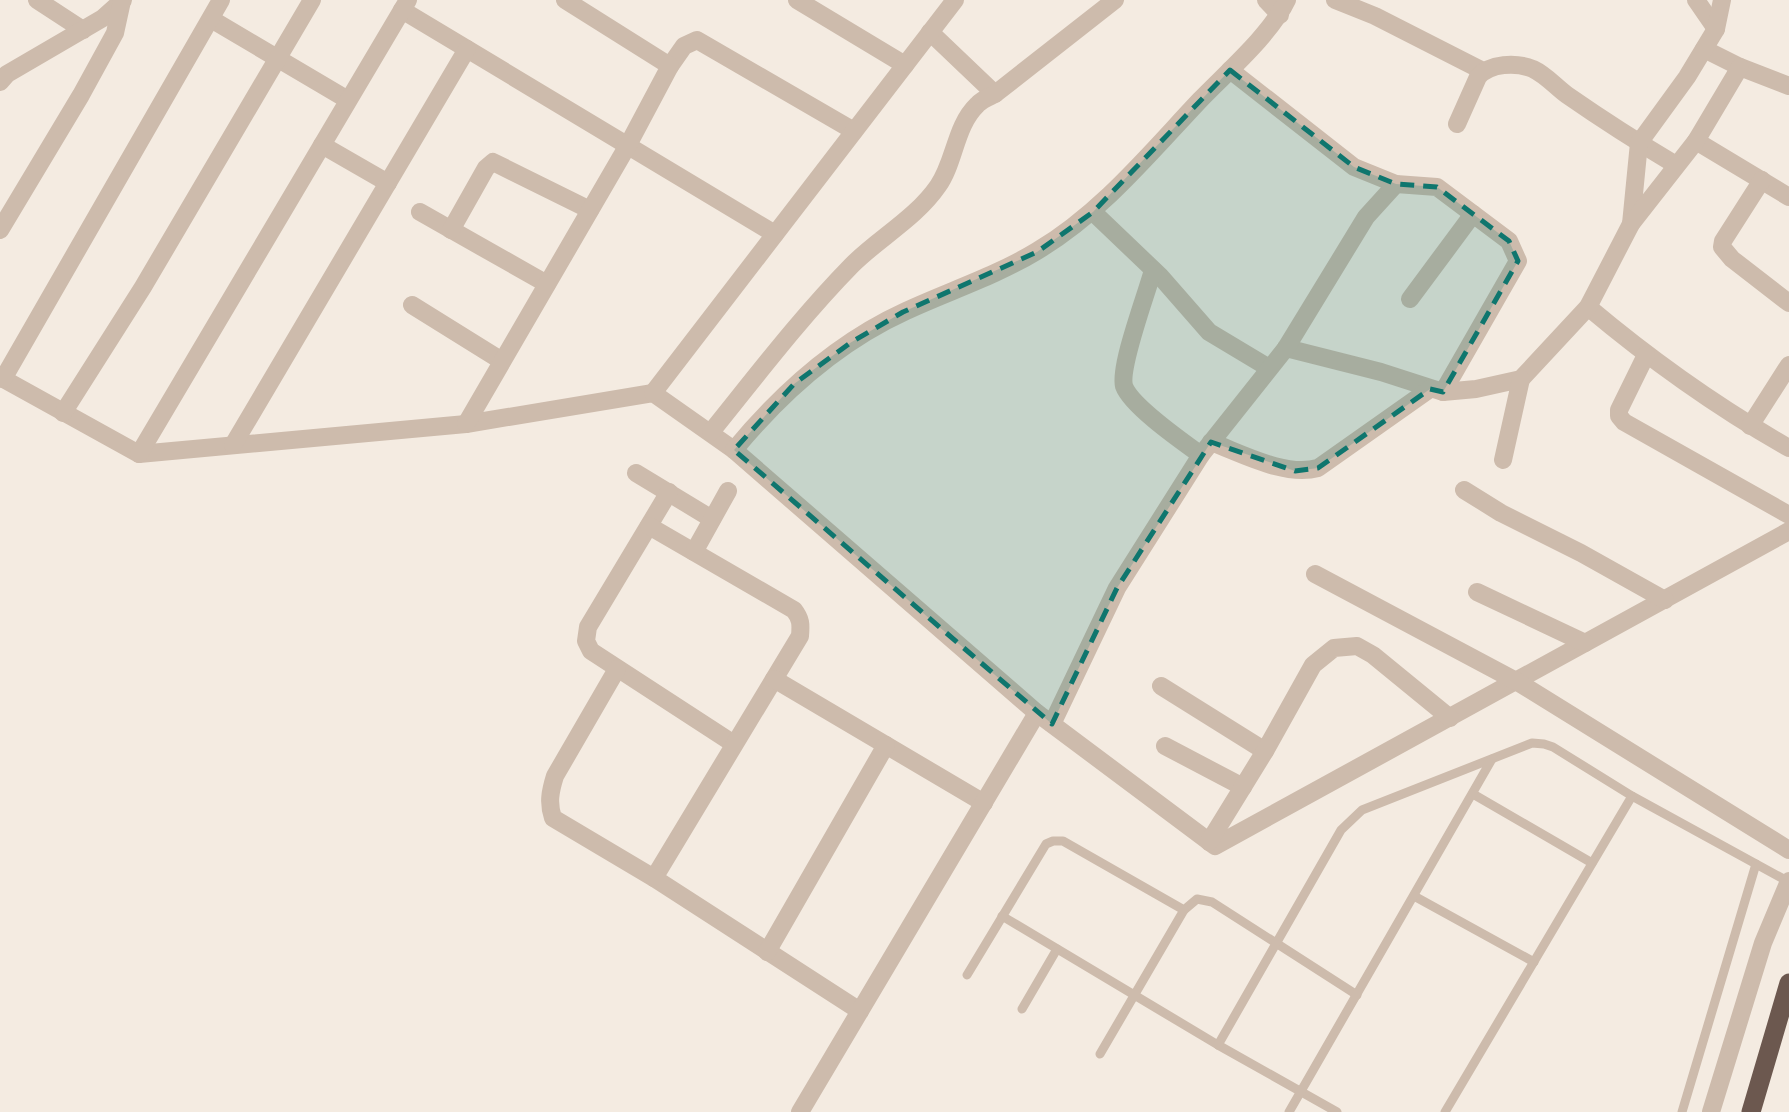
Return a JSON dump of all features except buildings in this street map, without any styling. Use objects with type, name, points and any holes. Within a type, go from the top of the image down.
[{"type":"highway","points":[[1751,1112],[1789,983]]},
{"type":"street","points":[[37,0],[83,30]]},
{"type":"street","points":[[0,82],[7,66],[83,30],[103,18],[123,0]]},
{"type":"street","points":[[0,230],[82,95],[115,33],[123,0]]},
{"type":"street","points":[[221,0],[2,378],[139,454],[466,424],[653,393],[955,0]]},
{"type":"street","points":[[63,413],[143,286],[312,0]]},
{"type":"street","points":[[565,0],[670,66]]},
{"type":"street","points":[[797,0],[905,65]]},
{"type":"street","points":[[711,432],[818,300],[865,251],[923,204],[939,185],[965,122],[977,105],[1115,0]]},
{"type":"street","points":[[734,450],[794,384],[850,343],[903,312],[978,281],[1037,252],[1093,212],[1230,70],[1283,7],[1266,0]]},
{"type":"street","points":[[1335,0],[1375,16],[1483,71]]},
{"type":"street","points":[[1696,0],[1716,29]]},
{"type":"street","points":[[1631,224],[1639,143],[1687,77],[1716,29],[1722,0]]},
{"type":"street","points":[[139,454],[405,5],[467,49],[775,233]]},
{"type":"street","points":[[211,19],[348,100]]},
{"type":"street","points":[[930,32],[995,93]]},
{"type":"street","points":[[466,424],[628,145],[670,66],[684,46],[697,40],[854,131]]},
{"type":"street","points":[[233,445],[467,49]]},
{"type":"street","points":[[1704,49],[1740,67],[1789,86]]},
{"type":"street","points":[[1457,124],[1478,76],[1483,71],[1491,67],[1518,65],[1535,70],[1639,143],[1676,165]]},
{"type":"street","points":[[1503,460],[1521,379],[1588,307],[1631,224],[1696,141],[1740,67]]},
{"type":"street","points":[[1153,270],[1124,368],[1124,386],[1137,404],[1206,449],[1287,469],[1307,471],[1318,468],[1437,390],[1518,261],[1509,241],[1437,187],[1396,184],[1354,167],[1230,70]]},
{"type":"street","points":[[1696,141],[1789,197]]},
{"type":"street","points":[[322,145],[388,183]]},
{"type":"street","points":[[451,230],[486,167],[493,162],[590,210]]},
{"type":"street","points":[[1762,180],[1723,241],[1722,247],[1732,259],[1789,303]]},
{"type":"street","points":[[800,1112],[984,803],[1045,719],[1116,588],[1206,449],[1286,348],[1366,217],[1396,184]]},
{"type":"street","points":[[420,212],[547,284]]},
{"type":"street","points":[[1093,212],[1153,270],[1209,332],[1269,368]]},
{"type":"street","points":[[1410,299],[1473,214]]},
{"type":"street","points":[[412,305],[502,361]]},
{"type":"street","points":[[1588,307],[1646,355],[1750,426],[1789,448]]},
{"type":"street","points":[[1286,348],[1381,372],[1437,390],[1476,389],[1521,379]]},
{"type":"street","points":[[1646,355],[1619,410],[1619,416],[1624,422],[1789,515]]},
{"type":"street","points":[[1750,426],[1789,365]]},
{"type":"street","points":[[653,393],[734,450],[1045,719],[1215,846],[1789,531]]},
{"type":"street","points":[[636,473],[712,519]]},
{"type":"street","points":[[1464,490],[1501,513],[1581,553],[1665,600]]},
{"type":"street","points":[[694,552],[727,491]]},
{"type":"street","points":[[669,492],[588,627],[586,641],[591,651],[734,744]]},
{"type":"street","points":[[649,526],[794,610],[800,618],[800,636],[654,878]]},
{"type":"street","points":[[1315,574],[1516,681],[1789,850]]},
{"type":"street","points":[[1477,592],[1585,643]]},
{"type":"street","points":[[1209,842],[1265,751],[1312,665],[1334,648],[1357,646],[1373,655],[1450,718]]},
{"type":"street","points":[[617,669],[555,776],[549,796],[553,818],[654,878],[860,1011]]},
{"type":"street","points":[[774,679],[984,803]]},
{"type":"street","points":[[1161,687],[1265,751]]},
{"type":"street","points":[[767,952],[886,745]]},
{"type":"street","points":[[1165,746],[1243,787]]},
{"type":"street","points":[[1711,1112],[1763,943],[1789,881]]},
{"type":"lane","points":[[1218,1045],[1340,831],[1350,820],[1375,805],[1532,743],[1553,747],[1632,796],[1789,881]]},
{"type":"lane","points":[[1289,1112],[1492,759]]},
{"type":"lane","points":[[1473,794],[1592,863]]},
{"type":"lane","points":[[1445,1112],[1632,796]]},
{"type":"lane","points":[[967,975],[1046,845],[1053,841],[1063,841],[1184,910]]},
{"type":"lane","points":[[1682,1112],[1756,864]]},
{"type":"lane","points":[[1414,896],[1534,962]]},
{"type":"lane","points":[[1100,1054],[1184,910],[1197,899],[1204,898],[1357,996]]},
{"type":"lane","points":[[1002,916],[1218,1045],[1337,1112]]},
{"type":"lane","points":[[1022,1009],[1057,949]]},
{"type":"highlighted area","points":[[1230,70],[1354,167],[1396,184],[1437,187],[1509,241],[1518,261],[1443,392],[1430,389],[1318,468],[1295,471],[1211,442],[1117,588],[1052,724],[734,450],[794,384],[850,343],[903,312],[1037,252],[1093,212]]}]
